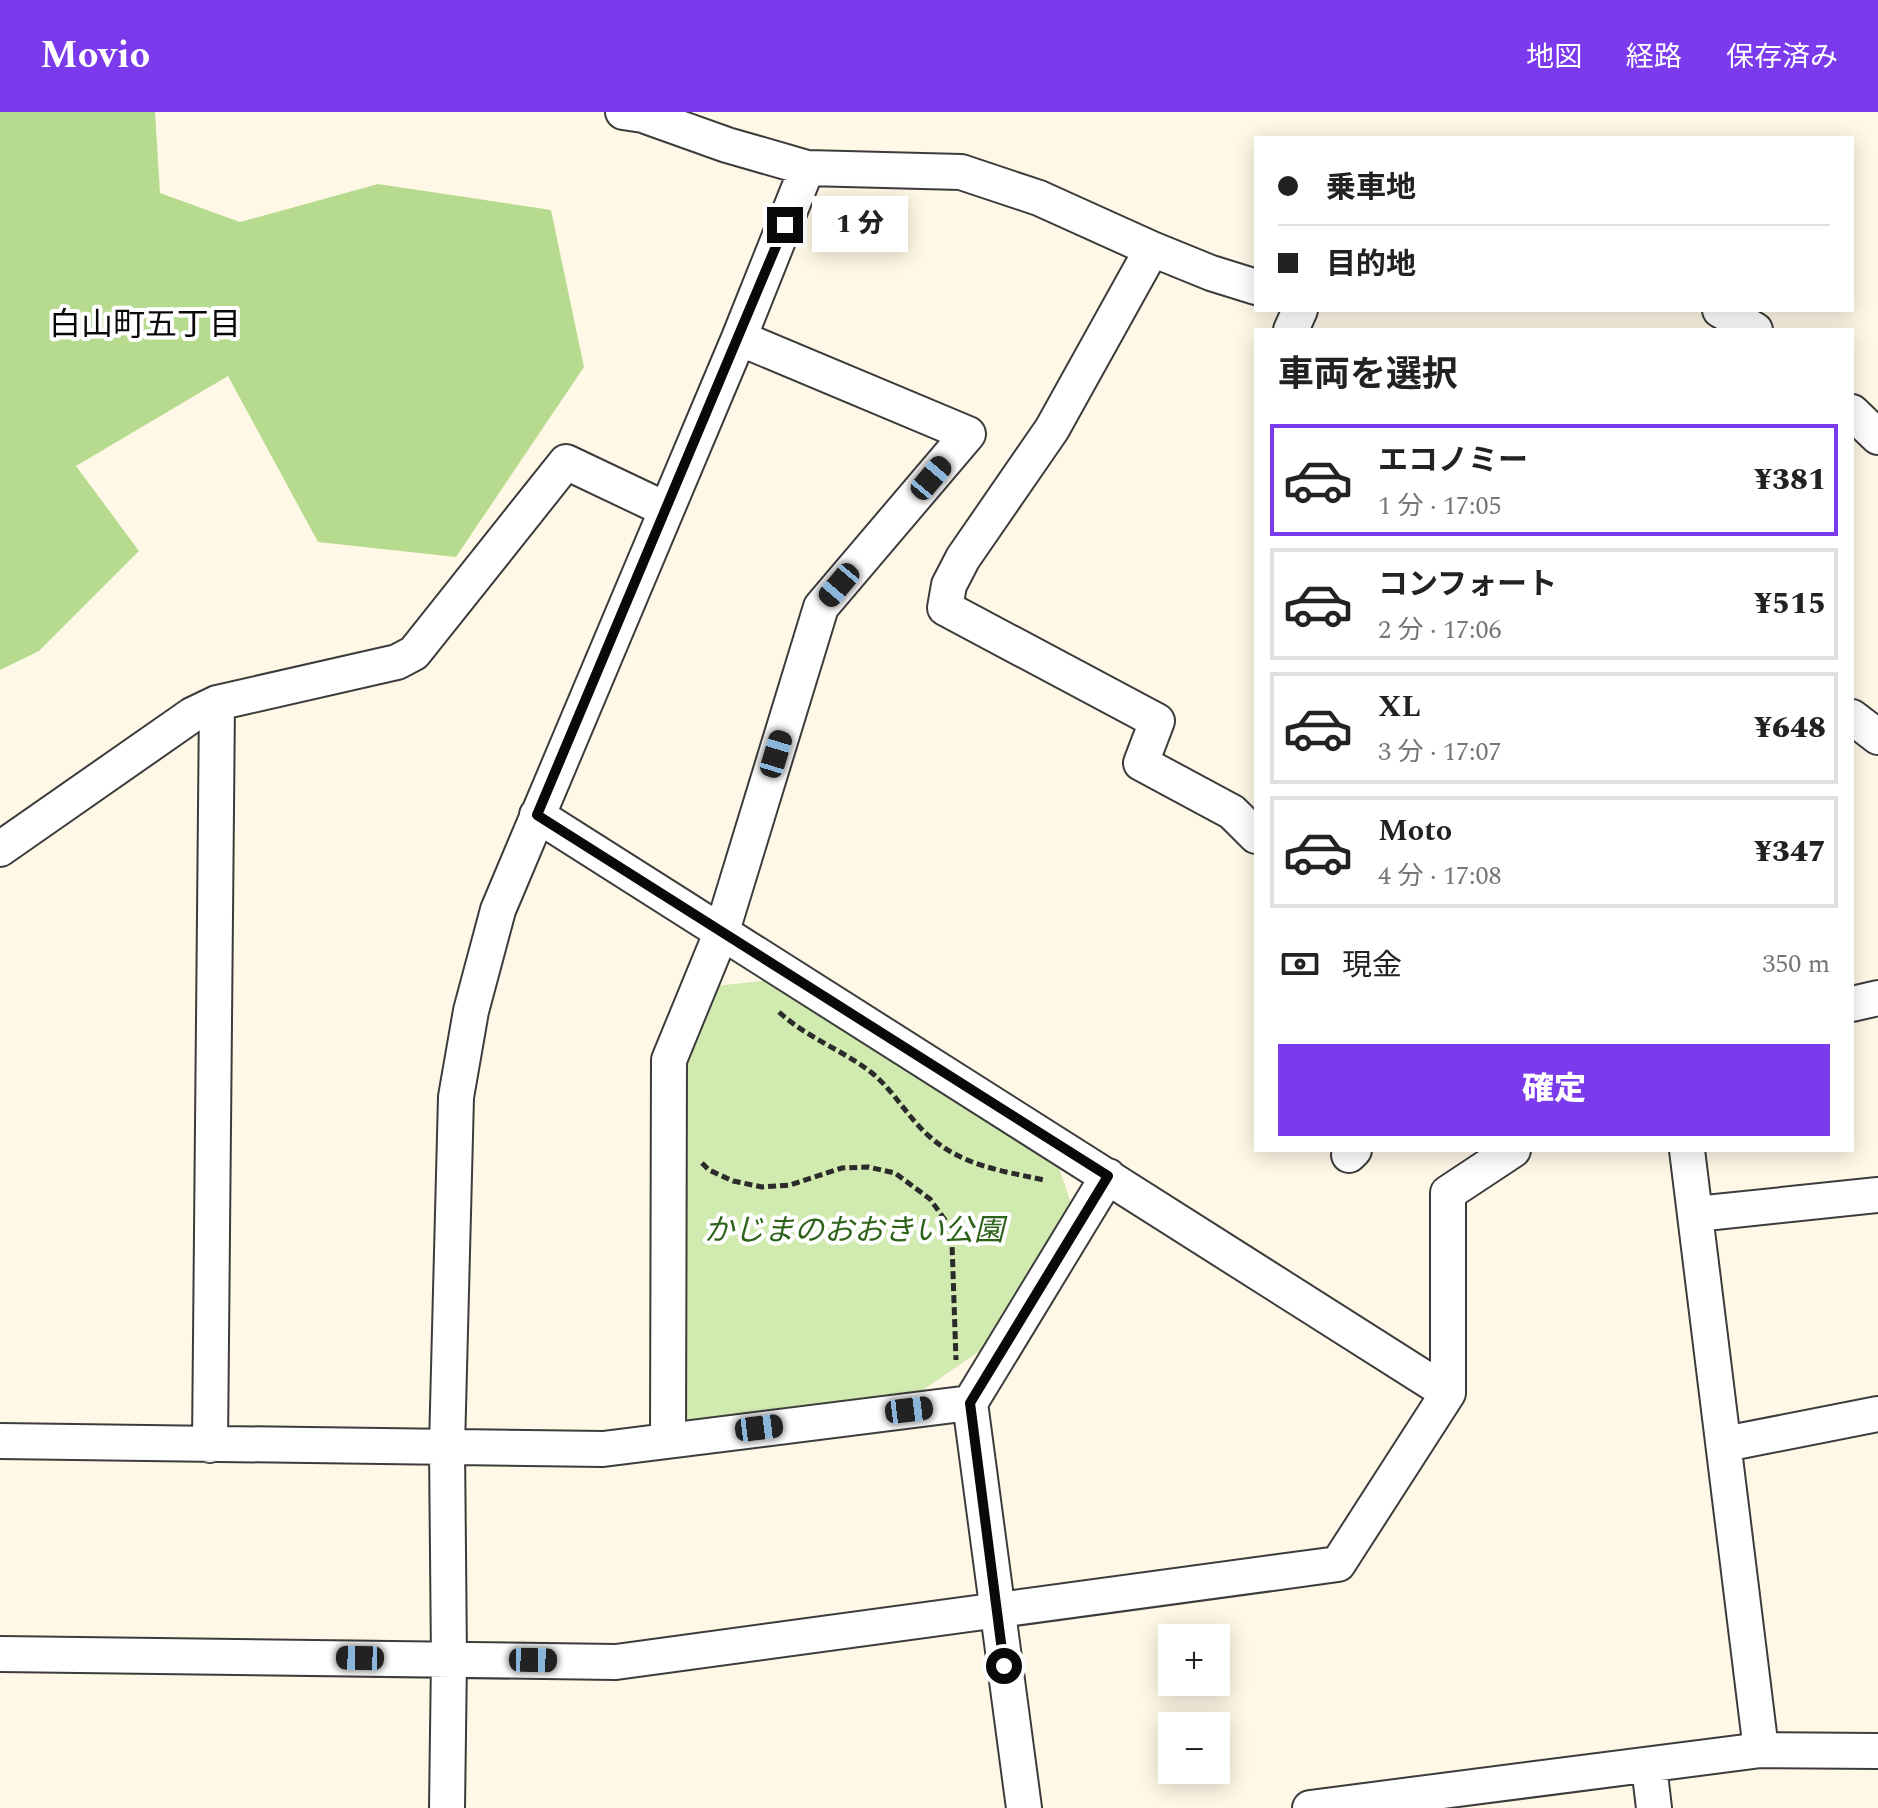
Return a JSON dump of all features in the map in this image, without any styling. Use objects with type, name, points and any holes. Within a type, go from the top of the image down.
[{"type":"street","points":[[623,112],[643,115],[727,145],[807,168],[961,172],[1039,198],[1152,249],[1254,286]]},
{"type":"street","points":[[447,1808],[447,1447],[456,1097],[471,1011],[498,910],[739,338],[807,168]]},
{"type":"street","points":[[1152,249],[1052,429],[963,558],[949,585],[945,608],[1157,721],[1141,763],[1232,812],[1254,834]]},
{"type":"street","points":[[1724,312],[1752,328]]},
{"type":"street","points":[[668,1439],[669,1060],[722,931],[821,607],[968,434],[739,338]]},
{"type":"street","points":[[1854,414],[1878,437]]},
{"type":"street","points":[[0,849],[192,715],[217,703],[397,662],[414,653],[566,462],[665,509]]},
{"type":"street","points":[[210,1445],[217,703]]},
{"type":"street","points":[[1854,719],[1878,737]]},
{"type":"street","points":[[537,815],[1448,1393]]},
{"type":"street","points":[[1854,1004],[1878,998]]},
{"type":"street","points":[[0,1654],[616,1662],[1338,1564],[1448,1393],[1448,1193],[1510,1152]]},
{"type":"street","points":[[1687,1152],[1761,1750]]},
{"type":"street","points":[[1024,1808],[970,1403],[1108,1176]]},
{"type":"street","points":[[1696,1214],[1878,1195]]},
{"type":"street","points":[[0,1441],[603,1449],[970,1403]]},
{"type":"street","points":[[1725,1444],[1878,1414]]},
{"type":"street","points":[[1310,1808],[1761,1750],[1878,1751]]},
{"type":"street","points":[[1649,1766],[1654,1808]]},
{"type":"path","points":[[774,1008],[793,1025],[871,1072],[895,1094],[929,1137],[959,1158],[983,1167],[1049,1181]]},
{"type":"path","points":[[667,1128],[709,1170],[733,1181],[762,1187],[790,1185],[842,1168],[868,1167],[895,1173],[930,1199],[945,1220],[952,1243],[956,1368],[970,1403]]},
{"type":"green space","points":[[0,112],[155,112],[160,193],[240,222],[378,184],[551,210],[584,367],[456,557],[318,542],[228,376],[76,466],[139,551],[39,651],[0,670]]},
{"type":"green space","name":"かじまのおおきい公園","points":[[770,980],[1058,1165],[1072,1206],[981,1350],[923,1390],[687,1421],[685,1063],[715,986]]},
{"type":"district","name":"白山町五丁目","points":[[145,325]]},
{"type":"route","points":[[785,225],[537,815],[1108,1176],[970,1403],[1004,1666]]}]
